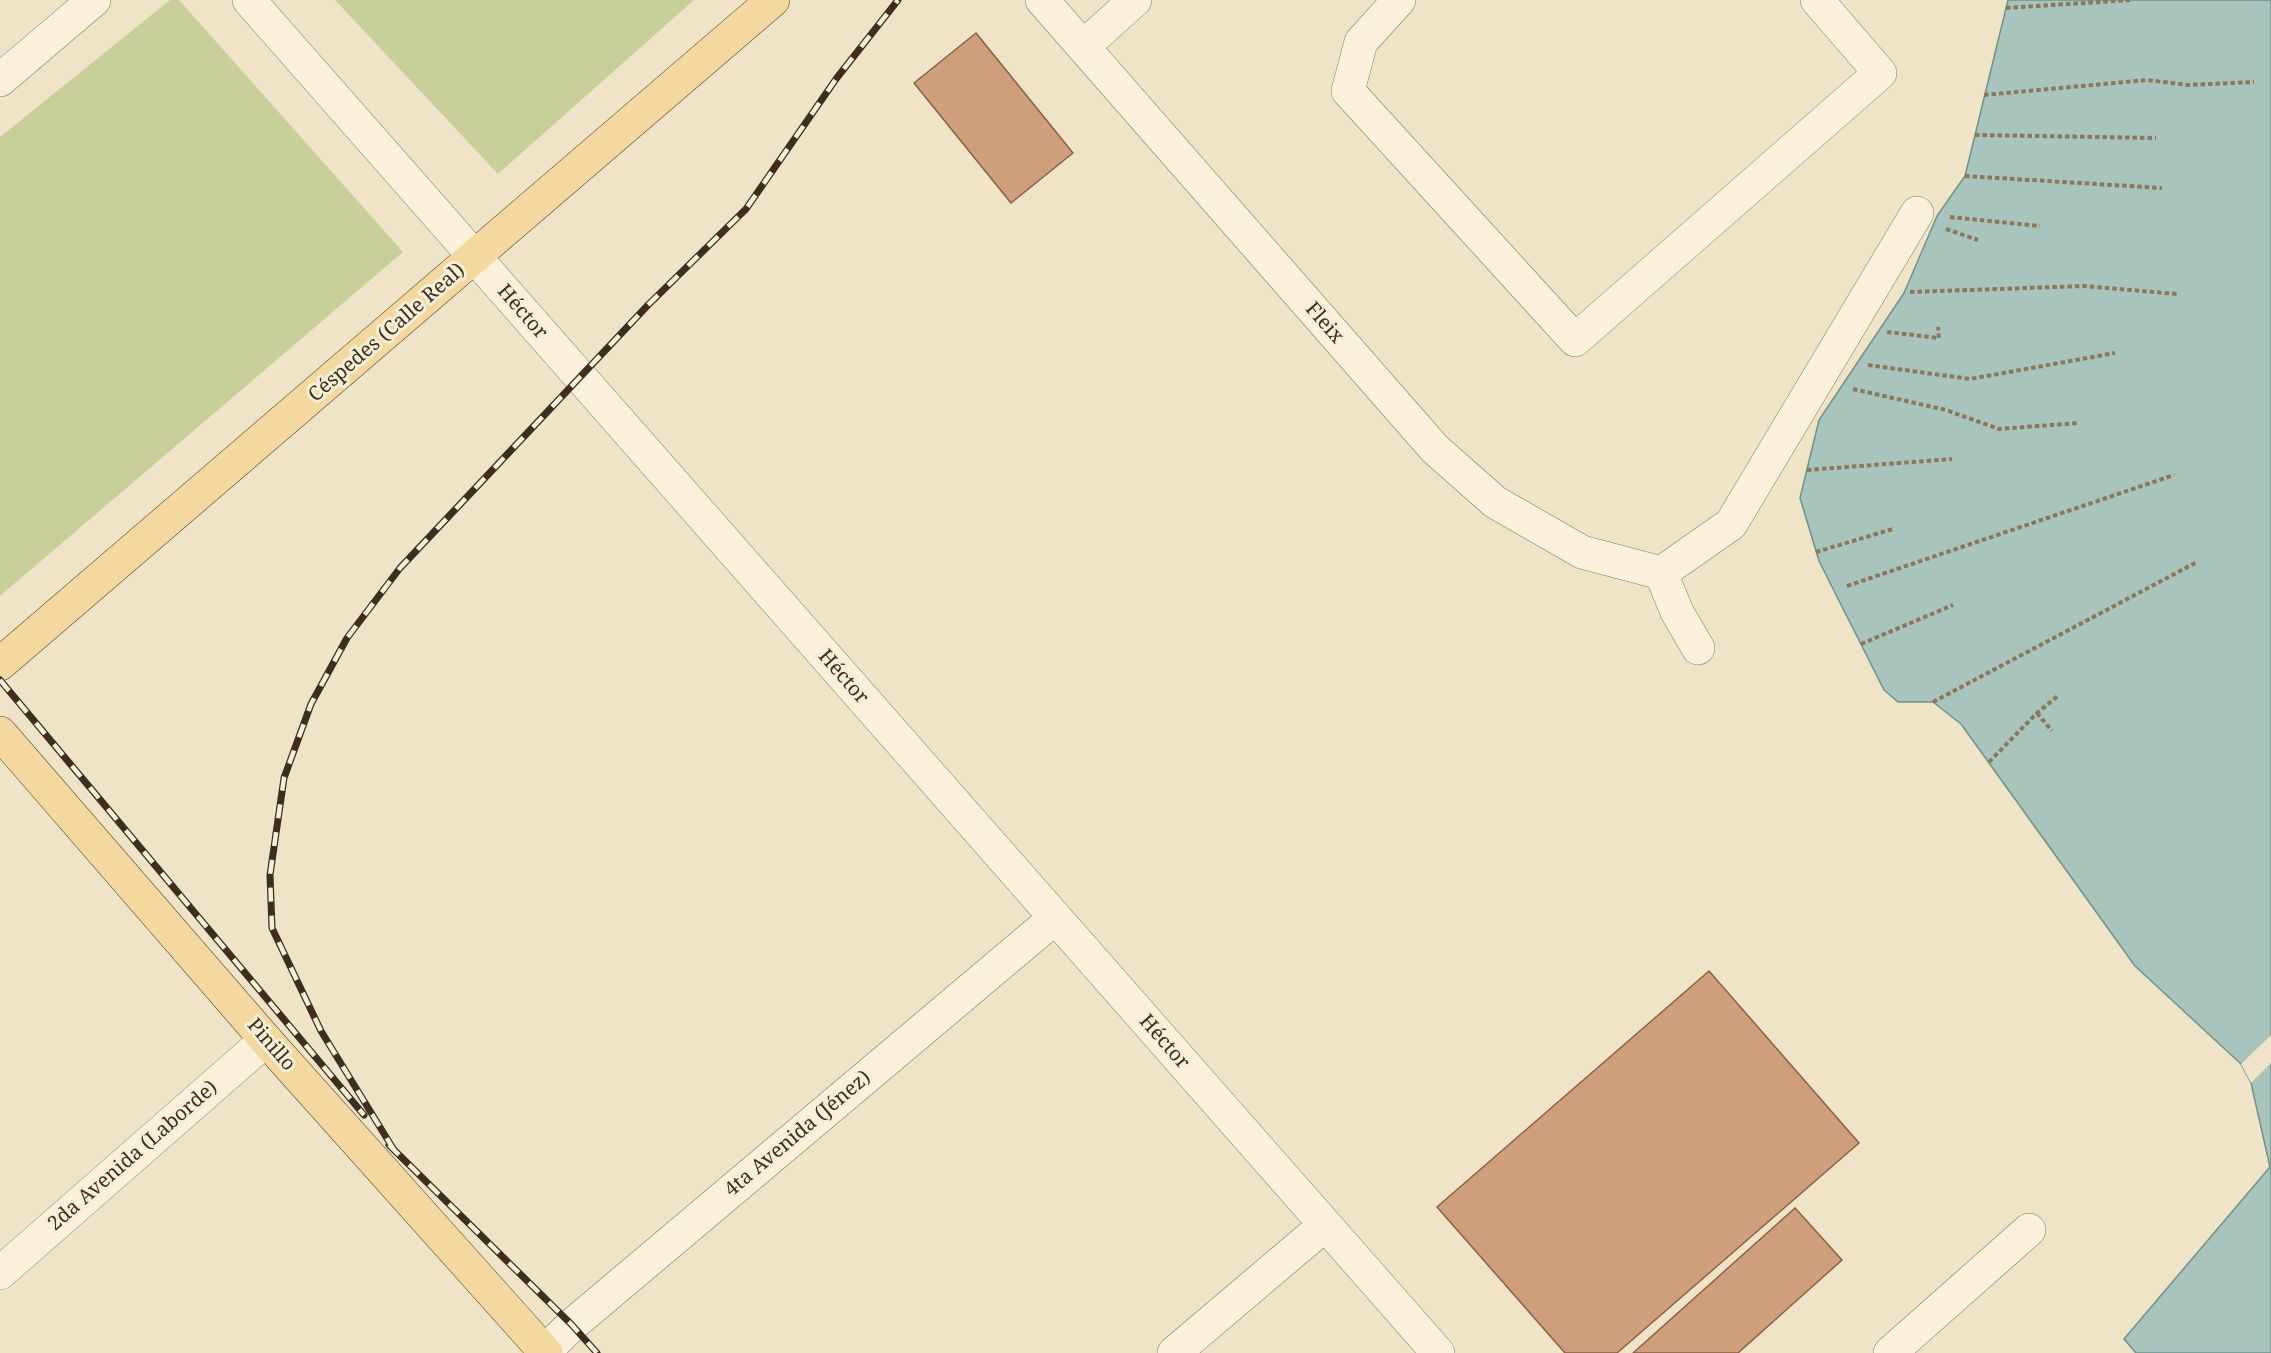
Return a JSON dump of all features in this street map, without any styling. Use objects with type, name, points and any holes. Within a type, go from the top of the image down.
[{"type":"main road","name":"Céspedes (Calle Real)","points":[[0,664],[475,258],[770,1]]},
{"type":"main road","name":"Pinillo","points":[[0,733],[266,1040],[545,1352]]},
{"type":"street","points":[[0,80],[94,0]]},
{"type":"street","name":"Héctor","points":[[249,0],[1438,1353]]},
{"type":"street","name":"Fleix","points":[[1042,0],[1435,449],[1495,502],[1582,552],[1661,573]]},
{"type":"street","points":[[1083,47],[1135,0]]},
{"type":"street","points":[[1399,0],[1361,42],[1348,91],[1575,340],[1880,72],[1817,0]]},
{"type":"street","points":[[1698,648],[1677,612],[1661,573],[1731,524],[1937,220]]},
{"type":"street","name":"4ta Avenida (Jénez)","points":[[545,1352],[590,1309],[1055,918]]},
{"type":"street","name":"2da Avenida (Laborde)","points":[[0,1273],[266,1040]]},
{"type":"street","points":[[1174,1353],[1325,1225]]},
{"type":"street","points":[[1890,1353],[2029,1230]]},
{"type":"path","points":[[2006,8],[2130,0]]},
{"type":"path","points":[[1984,95],[2147,80],[2188,85],[2254,82]]},
{"type":"path","points":[[1975,135],[2156,138]]},
{"type":"path","points":[[1965,176],[2162,188]]},
{"type":"path","points":[[1937,220],[2040,226]]},
{"type":"path","points":[[1937,220],[1978,240]]},
{"type":"path","points":[[1904,292],[2085,286],[2177,294]]},
{"type":"path","points":[[1877,331],[1939,338],[1938,327]]},
{"type":"path","points":[[1866,365],[1970,379],[2115,352]]},
{"type":"path","points":[[1852,388],[1946,410],[1999,429],[2078,423]]},
{"type":"path","points":[[1807,470],[1952,459]]},
{"type":"path","points":[[1847,586],[2174,475]]},
{"type":"path","points":[[1816,552],[1893,529]]},
{"type":"path","points":[[1933,702],[2197,562]]},
{"type":"path","points":[[1861,644],[1953,605]]},
{"type":"path","points":[[1989,762],[2059,694]]},
{"type":"path","points":[[2037,713],[2052,731]]},
{"type":"green space","points":[[170,0],[179,0],[403,252],[0,596],[0,137]]},
{"type":"green space","points":[[335,0],[694,0],[498,174]]},
{"type":"water","points":[[2008,0],[2271,0],[2271,1353],[2136,1353],[2124,1339],[2270,1167],[2251,1083],[2241,1064],[2135,966],[1961,724],[1933,702],[1898,702],[1884,690],[1819,561],[1800,498],[1819,420],[1904,293],[1937,216],[1965,176]]},
{"type":"pier","points":[[2271,1035],[2271,1063],[2251,1083],[2241,1064]]},
{"type":"building","points":[[976,33],[1073,153],[1011,203],[914,83]]},
{"type":"building","points":[[1709,971],[1859,1143],[1617,1353],[1565,1353],[1437,1207]]},
{"type":"building","points":[[1795,1208],[1842,1260],[1738,1353],[1633,1353]]},
{"type":"railway","points":[[394,1150],[321,1031],[272,928],[270,875],[284,778],[311,704],[347,638],[400,568],[648,305],[746,209],[836,79],[898,0]]},
{"type":"railway","points":[[0,680],[364,1115]]},
{"type":"railway","points":[[389,1145],[572,1325],[597,1353]]}]
